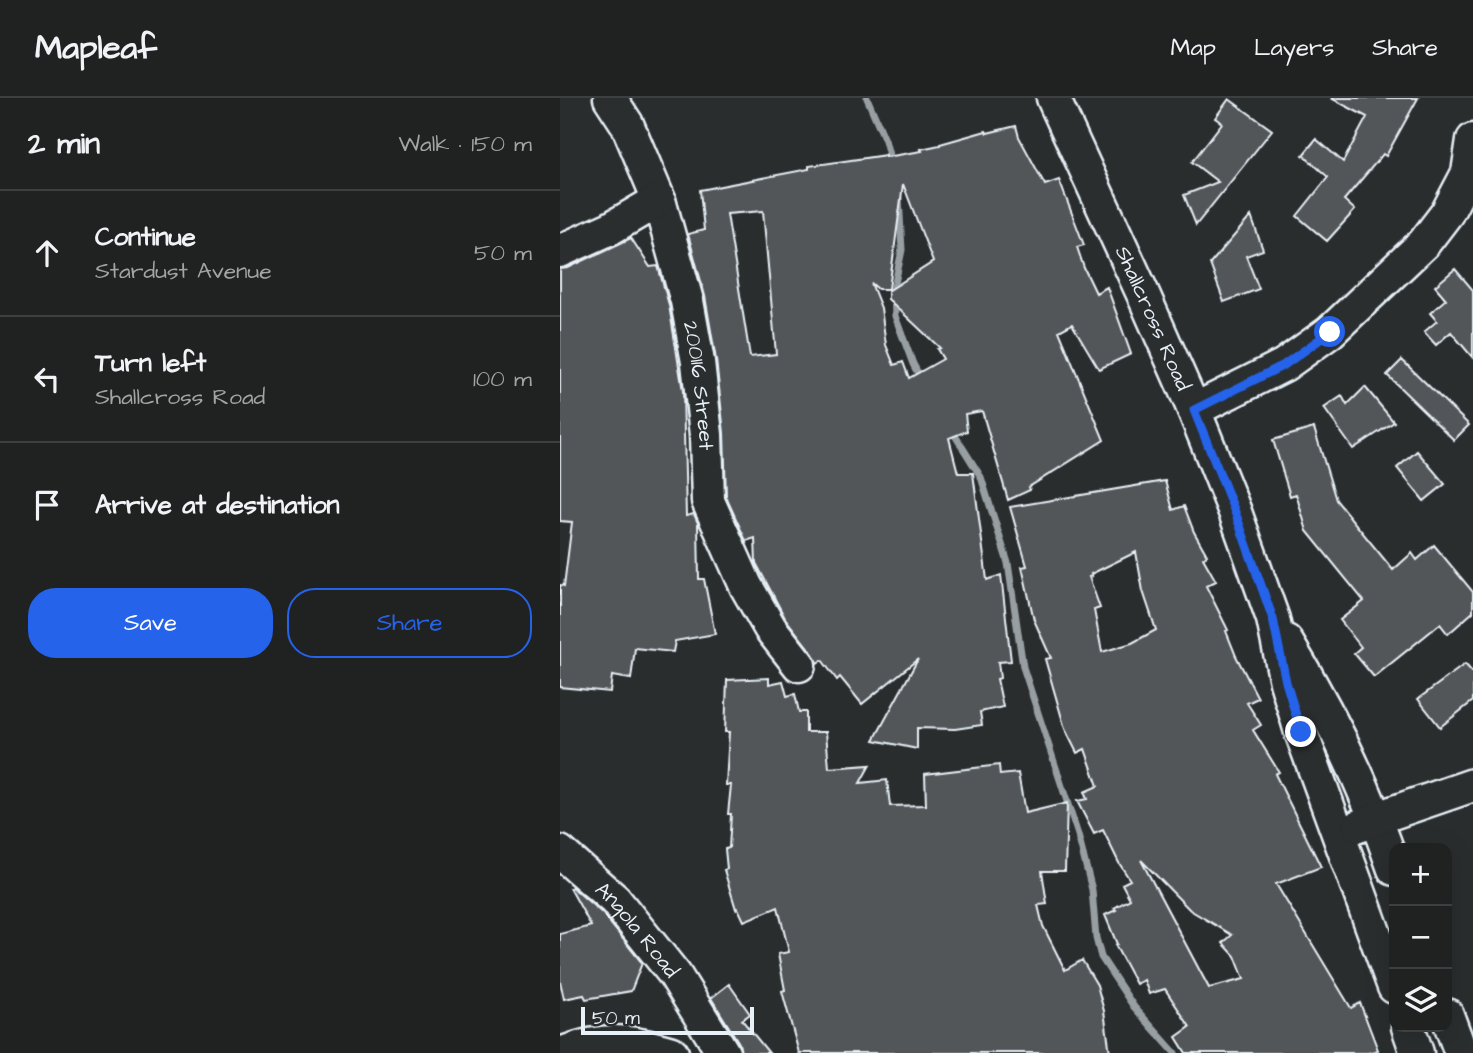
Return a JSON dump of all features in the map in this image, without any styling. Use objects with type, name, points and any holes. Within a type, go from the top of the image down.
[{"type":"street","name":"200116 Street","points":[[610,98],[627,124],[659,200],[684,289],[698,362],[706,435],[708,501],[746,586],[770,628],[799,665]]},
{"type":"street","name":"Shallcross Road","points":[[1053,98],[1194,410],[1235,512],[1273,619],[1286,682],[1389,972]]},
{"type":"street","points":[[1194,410],[1284,365],[1330,332],[1424,243],[1447,213],[1468,173],[1473,141]]},
{"type":"street","points":[[560,251],[611,228],[659,200]]},
{"type":"street","name":"Shallcross Road","points":[[1273,619],[1332,722],[1377,818],[1389,854]]},
{"type":"street","points":[[1339,836],[1377,818],[1473,785]]},
{"type":"street","name":"Angola Road","points":[[560,852],[615,900],[675,975],[723,1053]]},
{"type":"street","points":[[1452,1029],[1461,1053]]},
{"type":"street","points":[[1410,1032],[1417,1053]]},
{"type":"street","points":[[563,1053],[590,1043],[619,1041],[673,1053]]},
{"type":"building","points":[[1331,98],[1418,98],[1386,156],[1383,154],[1344,200],[1355,210],[1327,241],[1297,216],[1328,177],[1303,155],[1316,139],[1343,162],[1367,117]]},
{"type":"building","points":[[1229,99],[1272,130],[1196,225],[1184,195],[1218,182],[1192,162],[1222,123],[1215,118]]},
{"type":"building","points":[[1016,126],[1019,137],[1045,185],[1059,180],[1084,245],[1077,247],[1084,268],[1096,293],[1107,287],[1131,354],[1099,369],[1072,324],[1059,331],[1104,440],[1029,487],[1030,490],[1008,500],[982,411],[965,414],[967,431],[949,438],[958,473],[973,473],[987,580],[1001,575],[1011,661],[998,662],[1000,678],[997,679],[1003,707],[980,712],[982,725],[955,729],[917,728],[917,749],[874,740],[918,659],[862,704],[840,677],[837,680],[822,660],[817,663],[785,618],[756,563],[755,538],[746,541],[726,497],[724,433],[716,360],[705,296],[688,234],[704,230],[700,190],[809,169],[809,166],[922,151],[921,149],[986,131],[987,133]],"holes":[[[903,184],[933,262],[888,291],[888,299],[940,348],[937,349],[943,359],[909,378],[903,362],[894,365],[886,345],[881,308],[871,283],[878,289],[889,289]],[[763,211],[776,354],[750,357],[727,214]]]},
{"type":"building","points":[[1251,216],[1263,250],[1246,256],[1259,289],[1224,302],[1210,264]]},
{"type":"building","points":[[631,238],[650,267],[658,266],[669,305],[683,391],[686,516],[694,514],[698,523],[699,579],[704,579],[715,634],[675,641],[673,652],[635,648],[631,679],[612,676],[610,692],[560,687],[560,585],[564,586],[572,522],[560,521],[560,269],[568,268]]},
{"type":"building","points":[[1455,269],[1473,290],[1473,358],[1451,332],[1436,345],[1424,332],[1437,321],[1430,313],[1446,299],[1435,286]]},
{"type":"building","points":[[1402,360],[1469,425],[1454,440],[1387,375]]},
{"type":"building","points":[[1365,387],[1394,422],[1353,449],[1324,408],[1342,396],[1347,405]]},
{"type":"building","points":[[1314,428],[1336,500],[1393,570],[1412,553],[1417,560],[1434,545],[1473,592],[1473,612],[1448,634],[1440,624],[1374,677],[1354,653],[1361,647],[1340,620],[1364,601],[1307,531],[1296,494],[1290,496],[1273,440]]},
{"type":"building","points":[[1417,451],[1445,484],[1424,501],[1397,468]]},
{"type":"building","points":[[1165,481],[1173,510],[1184,506],[1207,555],[1203,558],[1216,581],[1206,586],[1228,630],[1226,631],[1236,656],[1258,698],[1247,703],[1261,725],[1253,730],[1279,772],[1275,774],[1321,867],[1276,884],[1351,1008],[1360,1003],[1378,1050],[1368,1053],[1186,1053],[1176,1037],[1190,1027],[1165,989],[1149,994],[1144,980],[1136,984],[1115,945],[1117,944],[1105,915],[1130,899],[1122,884],[1130,880],[1103,830],[1094,834],[1077,801],[1087,799],[1084,792],[1098,786],[1085,749],[1077,753],[1065,729],[1045,659],[1051,658],[1034,620],[1022,567],[1027,566],[1010,507]],"holes":[[[1136,552],[1143,591],[1156,630],[1132,643],[1102,652],[1094,610],[1100,608],[1089,577]],[[1141,860],[1190,910],[1232,935],[1223,943],[1235,956],[1244,979],[1209,988]]]},
{"type":"building","points":[[1465,664],[1473,673],[1473,701],[1440,727],[1418,699]]},
{"type":"building","points":[[769,678],[769,684],[783,681],[787,696],[795,694],[799,712],[806,712],[806,732],[826,732],[829,768],[870,765],[860,783],[887,780],[890,806],[926,805],[925,774],[999,765],[1000,775],[1018,773],[1025,813],[1067,803],[1065,871],[1042,871],[1047,904],[1038,905],[1043,926],[1065,970],[1082,960],[1097,985],[1110,1053],[799,1053],[782,991],[785,990],[778,954],[789,952],[778,907],[744,921],[738,908],[736,909],[724,870],[727,869],[725,849],[729,848],[731,814],[728,814],[731,785],[726,785],[729,732],[725,732],[727,680]]},
{"type":"building","points":[[570,888],[602,913],[642,963],[631,991],[586,999],[584,995],[564,999],[560,981],[560,934],[591,926]]},
{"type":"building","points":[[729,984],[750,1014],[742,1020],[769,1053],[741,1053],[739,1043],[711,998]]},
{"type":"waterway","points":[[867,98],[885,140],[891,163]]},
{"type":"waterway","points":[[899,198],[902,250],[894,288],[895,316],[921,379]]},
{"type":"waterway","points":[[951,429],[981,477],[1008,563],[1023,667],[1078,835],[1092,890],[1096,938],[1101,957],[1134,1007],[1175,1053]]},
{"type":"route","points":[[1301,732],[1286,682],[1273,619],[1235,512],[1194,410],[1284,365],[1330,332]]}]
